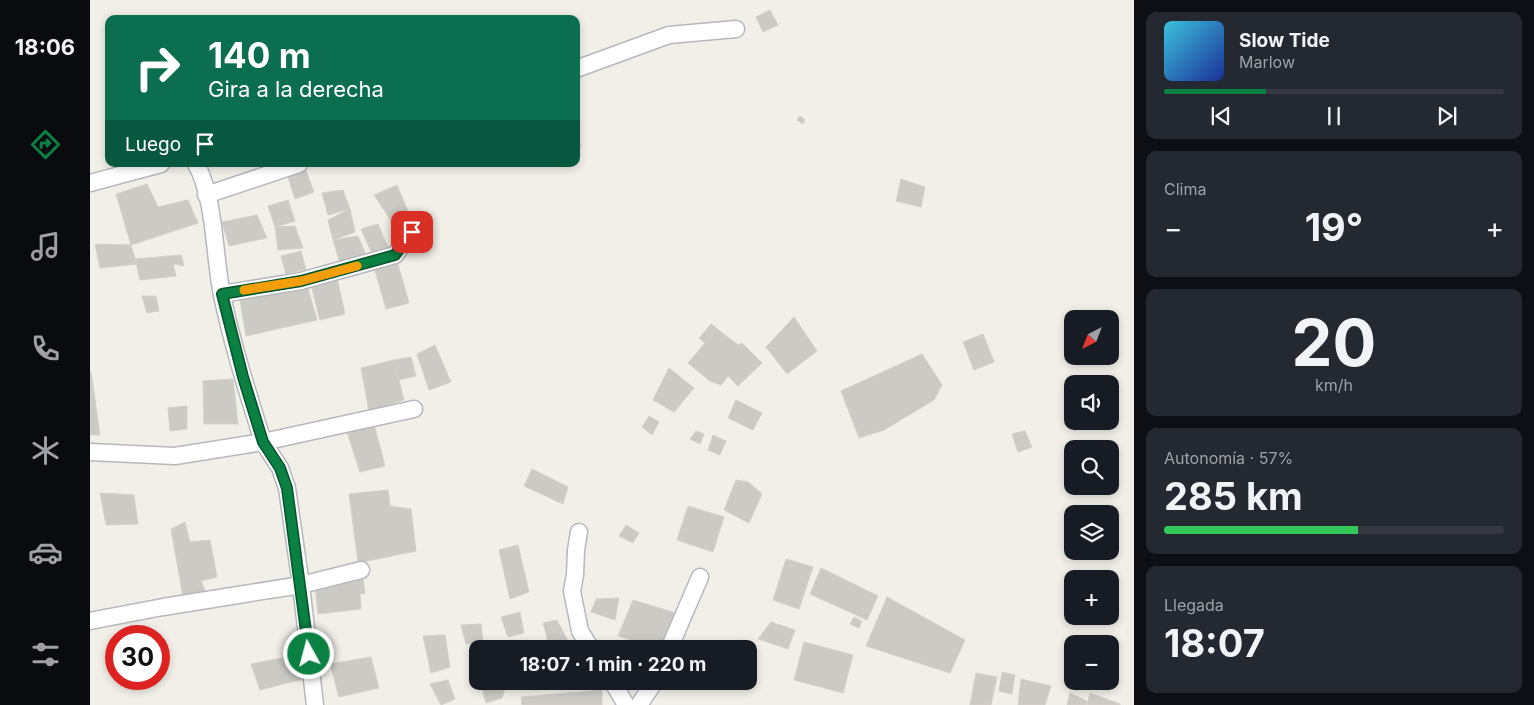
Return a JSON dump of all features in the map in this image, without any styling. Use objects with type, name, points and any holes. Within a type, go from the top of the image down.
[{"type":"street","points":[[580,68],[669,35],[736,30]]},
{"type":"street","points":[[90,183],[150,167]]},
{"type":"street","points":[[198,167],[206,195],[222,294],[243,377],[263,442],[280,468],[287,488],[315,705]]},
{"type":"street","points":[[206,195],[290,167]]},
{"type":"street","points":[[222,294],[301,281],[395,255],[412,232]]},
{"type":"street","points":[[90,452],[175,456],[263,442],[414,408]]},
{"type":"street","points":[[579,532],[572,592],[580,631],[586,640]]},
{"type":"street","points":[[90,621],[163,607],[301,585],[362,570]]},
{"type":"street","points":[[673,640],[700,577]]},
{"type":"street","points":[[617,690],[626,705]]},
{"type":"street","points":[[639,705],[649,690]]},
{"type":"building","points":[[770,10],[778,25],[763,32],[756,17]]},
{"type":"building","points":[[800,116],[805,120],[803,124],[797,120]]},
{"type":"building","points":[[305,168],[314,192],[295,199],[287,174]]},
{"type":"building","points":[[901,179],[925,187],[921,207],[896,201]]},
{"type":"building","points":[[147,184],[158,207],[188,200],[198,223],[131,245],[116,194]]},
{"type":"building","points":[[397,185],[412,221],[396,228],[374,195]]},
{"type":"building","points":[[343,190],[350,209],[328,215],[322,193]]},
{"type":"building","points":[[288,200],[295,221],[275,227],[268,206]]},
{"type":"building","points":[[350,209],[355,232],[333,240],[328,220]]},
{"type":"building","points":[[257,215],[267,238],[229,246],[222,222]]},
{"type":"building","points":[[378,224],[390,252],[373,256],[361,229]]},
{"type":"building","points":[[295,226],[303,248],[278,250],[275,227]]},
{"type":"building","points":[[358,236],[366,255],[340,263],[333,240]]},
{"type":"building","points":[[95,244],[131,245],[137,264],[100,268]]},
{"type":"building","points":[[301,251],[306,269],[286,274],[281,256]]},
{"type":"building","points":[[181,255],[184,266],[173,264],[176,276],[140,280],[135,259]]},
{"type":"building","points":[[397,261],[409,303],[386,309],[374,267]]},
{"type":"building","points":[[337,278],[345,314],[320,320],[311,285]]},
{"type":"building","points":[[307,285],[317,320],[246,336],[239,295]]},
{"type":"building","points":[[142,296],[156,296],[159,311],[147,313]]},
{"type":"building","points":[[794,317],[817,351],[787,374],[766,347]]},
{"type":"building","points":[[711,324],[738,345],[742,343],[762,363],[738,386],[728,376],[721,385],[710,381],[688,363],[705,343],[699,338]]},
{"type":"building","points":[[983,334],[994,362],[974,370],[963,342]]},
{"type":"building","points":[[435,345],[451,382],[429,390],[417,354]]},
{"type":"building","points":[[922,354],[942,385],[934,400],[884,430],[859,438],[841,391]]},
{"type":"building","points":[[411,357],[416,376],[399,380],[394,360]]},
{"type":"building","points":[[394,360],[404,400],[369,411],[361,368]]},
{"type":"building","points":[[669,368],[694,388],[674,412],[653,400]]},
{"type":"building","points":[[91,372],[100,435],[90,435]]},
{"type":"building","points":[[233,379],[238,424],[204,424],[203,381]]},
{"type":"building","points":[[736,400],[762,413],[753,430],[728,418]]},
{"type":"building","points":[[187,406],[187,429],[170,431],[168,408]]},
{"type":"building","points":[[649,416],[659,422],[652,435],[642,427]]},
{"type":"building","points":[[374,424],[385,466],[360,472],[346,429]]},
{"type":"building","points":[[696,431],[704,434],[700,444],[690,439]]},
{"type":"building","points":[[1025,431],[1032,447],[1018,452],[1012,434]]},
{"type":"building","points":[[713,435],[726,441],[720,455],[708,450]]},
{"type":"building","points":[[532,469],[568,487],[563,504],[524,486]]},
{"type":"building","points":[[736,480],[748,482],[762,494],[749,523],[724,510]]},
{"type":"building","points":[[388,490],[390,506],[411,509],[416,551],[358,563],[349,494]]},
{"type":"building","points":[[100,493],[134,495],[138,524],[106,525]]},
{"type":"building","points":[[688,506],[724,517],[713,552],[677,540]]},
{"type":"building","points":[[185,522],[190,542],[210,540],[217,577],[201,581],[205,590],[183,597],[171,529]]},
{"type":"building","points":[[626,525],[639,533],[633,543],[619,536]]},
{"type":"building","points":[[518,545],[529,592],[510,599],[499,550]]},
{"type":"building","points":[[786,559],[813,567],[799,609],[773,600]]},
{"type":"building","points":[[821,568],[878,596],[867,620],[810,594]]},
{"type":"building","points":[[363,579],[365,593],[360,594],[361,609],[318,614],[315,585]]},
{"type":"building","points":[[887,597],[965,640],[950,673],[866,646]]},
{"type":"building","points":[[619,598],[615,620],[591,612],[596,599]]},
{"type":"building","points":[[633,600],[679,614],[666,640],[632,640],[618,636]]},
{"type":"building","points":[[520,612],[524,633],[508,637],[501,617]]},
{"type":"building","points":[[854,617],[862,621],[859,628],[850,624]]},
{"type":"building","points":[[557,620],[567,640],[548,640],[543,623]]},
{"type":"building","points":[[771,622],[795,630],[788,649],[758,639]]},
{"type":"building","points":[[481,624],[483,640],[469,640],[469,644],[466,644],[461,625]]},
{"type":"building","points":[[445,635],[450,667],[431,673],[423,636]]},
{"type":"building","points":[[804,642],[853,655],[843,693],[794,680]]},
{"type":"building","points":[[292,656],[303,679],[260,690],[251,664]]},
{"type":"building","points":[[371,657],[379,688],[339,697],[330,664]]},
{"type":"building","points":[[1002,672],[1015,675],[1012,694],[999,691]]},
{"type":"building","points":[[976,673],[997,677],[991,705],[970,705]]},
{"type":"building","points":[[1021,679],[1051,686],[1045,705],[1018,705]]},
{"type":"building","points":[[448,680],[455,699],[441,705],[430,684]]},
{"type":"building","points":[[482,690],[504,690],[502,698],[486,703]]},
{"type":"building","points":[[602,690],[602,705],[522,705],[521,697]]},
{"type":"building","points":[[1070,693],[1087,701],[1086,705],[1067,705]]},
{"type":"building","points":[[1090,693],[1120,704],[1120,705],[1087,705]]},
{"type":"slow traffic","points":[[244,290],[301,281],[357,266]]},
{"type":"route","points":[[309,654],[287,488],[280,468],[263,442],[243,377],[222,294],[301,281],[395,255],[412,232]]}]
